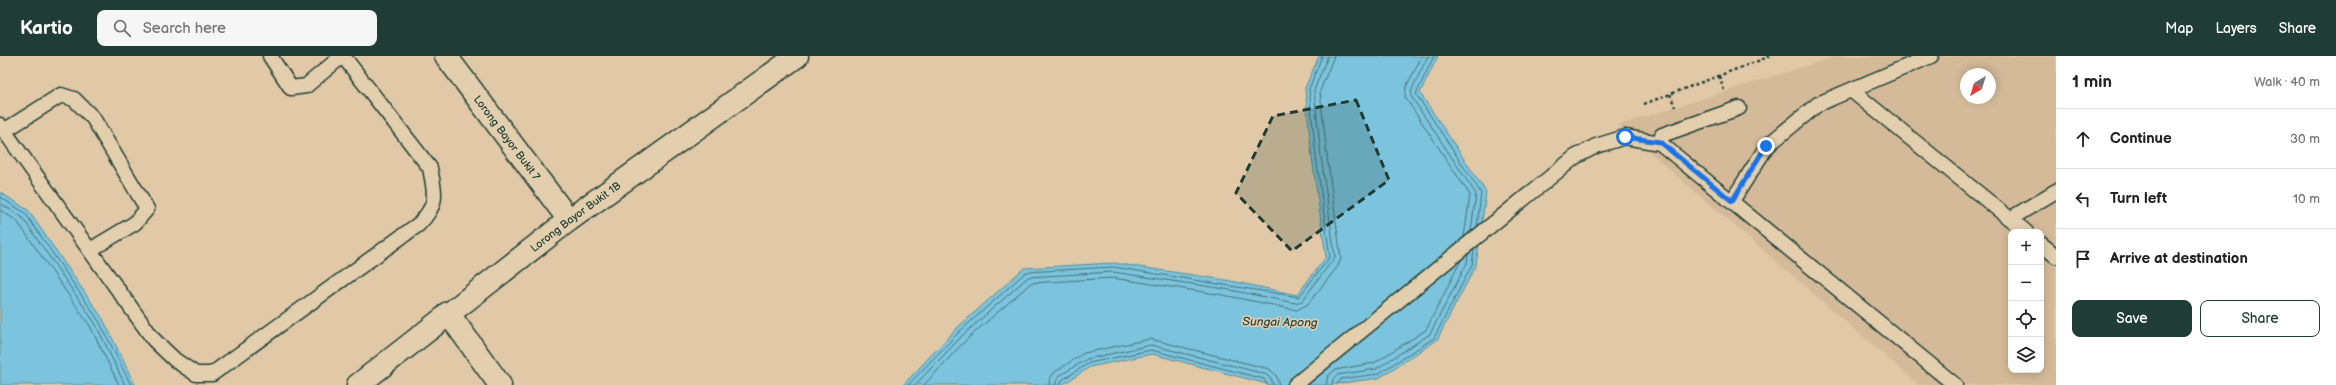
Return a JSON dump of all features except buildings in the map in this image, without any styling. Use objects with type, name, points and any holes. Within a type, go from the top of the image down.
[{"type":"street","name":"Lorong Bayor Bukit 7","points":[[446,56],[568,220]]},
{"type":"street","name":"Lorong Bayor Bukit 1B","points":[[358,385],[568,220],[797,56]]},
{"type":"street","points":[[448,313],[500,385]]},
{"type":"lane","points":[[90,250],[135,223],[147,209],[93,118],[74,99],[60,95],[2,128],[154,340],[175,360],[196,374],[212,374],[419,224],[432,210],[434,191],[430,168],[343,56],[306,86],[291,88],[270,56]]},
{"type":"lane","points":[[1732,201],[1766,146],[1818,104],[1931,56]]},
{"type":"lane","points":[[1851,90],[2022,229]]},
{"type":"lane","points":[[1660,142],[1662,134],[1739,108]]},
{"type":"lane","points":[[1295,385],[1575,157],[1596,146],[1625,137],[1660,142],[1955,385]]},
{"type":"lane","points":[[2010,219],[2056,191]]},
{"type":"lane","points":[[2044,246],[2056,256]]},
{"type":"path","points":[[1644,104],[1771,56]]},
{"type":"highlighted area","points":[[1356,100],[1389,180],[1292,251],[1236,193],[1273,116]]},
{"type":"shaded area","points":[[1837,56],[2056,56],[2056,385],[1919,385],[1618,125]]},
{"type":"water","name":"Sungai Apong","points":[[1319,56],[1438,56],[1420,93],[1486,192],[1476,265],[1437,340],[1379,378],[1328,385],[1271,385],[1152,354],[1090,367],[1062,385],[903,385],[956,329],[1024,268],[1113,263],[1226,280],[1297,295],[1326,257],[1312,158],[1305,88]]},
{"type":"water","points":[[0,192],[28,210],[103,319],[135,385],[0,385]]},
{"type":"route","points":[[1625,137],[1660,142],[1732,201],[1766,146]]}]
